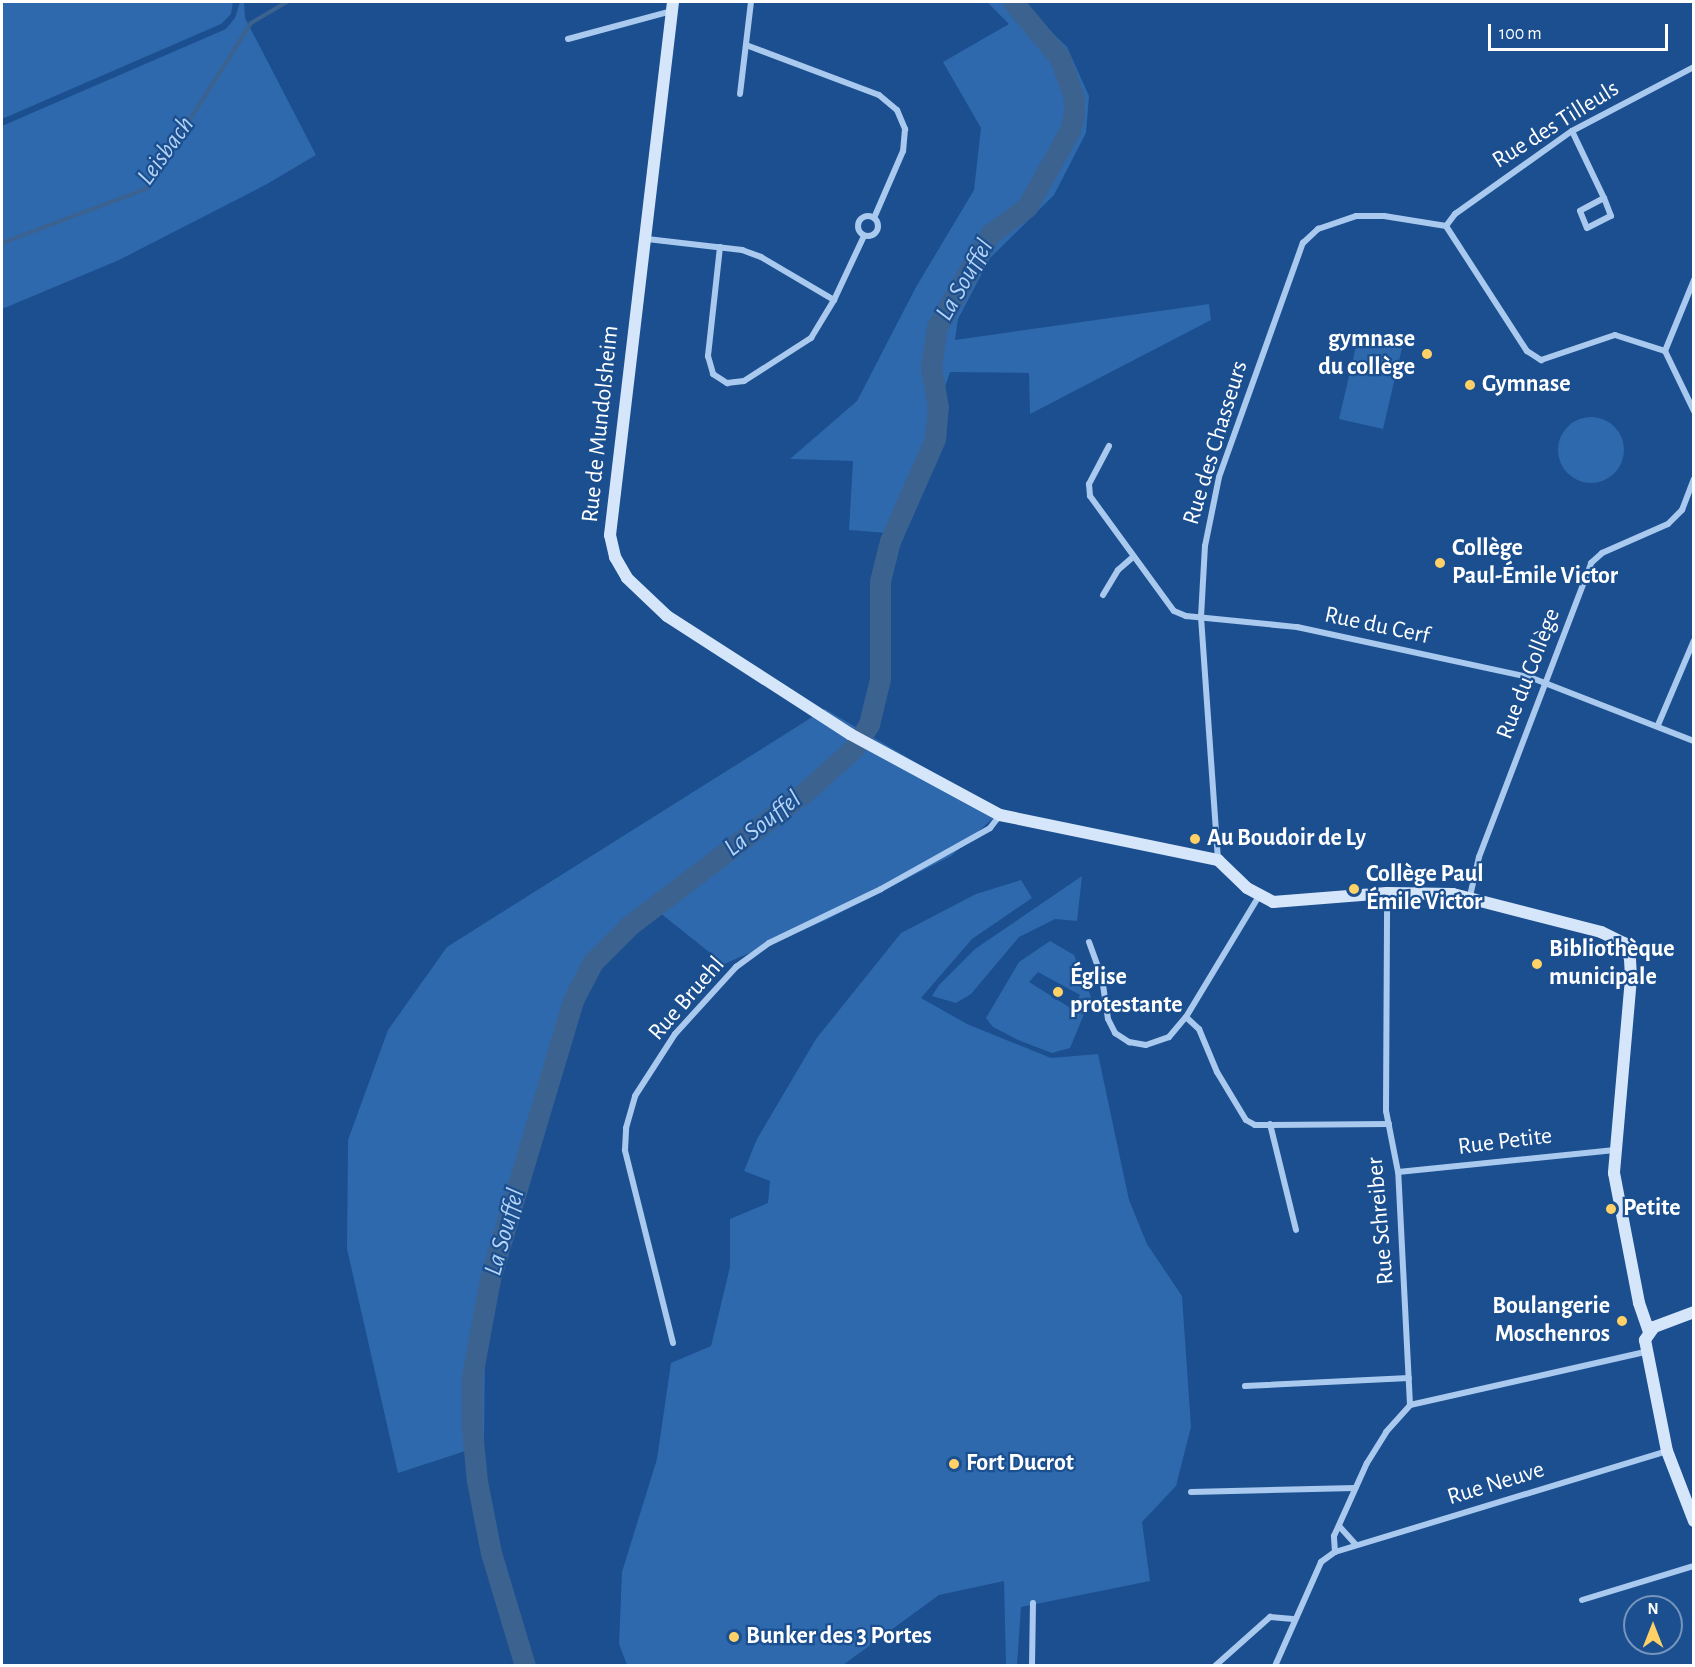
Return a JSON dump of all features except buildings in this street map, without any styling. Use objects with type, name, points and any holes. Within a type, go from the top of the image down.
[{"type":"street","points":[[740,94],[751,2]]},
{"type":"street","points":[[568,39],[673,6]]},
{"type":"street","name":"Rue de Mundolsheim","points":[[673,6],[647,239],[639,272],[610,535],[615,557],[627,578],[667,616],[850,734],[1000,815],[1218,860]]},
{"type":"street","points":[[746,45],[879,95],[897,110],[905,129],[903,151],[874,218]]},
{"type":"street","name":"Rue des Tilleuls","points":[[1446,226],[1455,214],[1572,131],[1694,67]]},
{"type":"street","points":[[1572,131],[1604,198],[1611,216],[1587,228],[1580,211],[1604,198]]},
{"type":"street","points":[[720,247],[708,356],[713,374],[727,383],[744,381],[811,338],[834,300],[864,236],[877,232],[879,224],[874,218],[867,216],[860,220],[858,228],[864,236]]},
{"type":"street","name":"Rue des Chasseurs","points":[[1218,860],[1201,617],[1204,546],[1220,477],[1293,262],[1303,243],[1318,229],[1356,216],[1384,216],[1446,226]]},
{"type":"street","points":[[1446,226],[1527,351],[1541,360],[1616,335],[1665,351],[1694,411]]},
{"type":"street","points":[[647,239],[720,247],[761,257],[834,300]]},
{"type":"street","points":[[1665,351],[1694,280]]},
{"type":"street","name":"Rue du Cerf","points":[[1109,446],[1089,484],[1090,496],[1174,611],[1201,617],[1297,627],[1545,682],[1694,741]]},
{"type":"street","name":"Rue du Collège","points":[[1470,896],[1479,857],[1592,563],[1602,553],[1668,524],[1682,510],[1694,479]]},
{"type":"street","points":[[1103,595],[1118,570],[1133,557]]},
{"type":"street","points":[[1658,725],[1694,640]]},
{"type":"street","name":"Rue Bruehl","points":[[673,1343],[625,1150],[626,1128],[635,1096],[675,1034],[736,967],[769,943],[881,889],[990,828],[1000,815]]},
{"type":"street","points":[[1218,860],[1258,896],[1292,903],[1387,893],[1470,896],[1615,937],[1628,950],[1630,978],[1615,1150],[1617,1193],[1641,1312],[1649,1332],[1646,1352],[1666,1451],[1694,1521]]},
{"type":"street","name":"Rue Schreiber","points":[[1387,893],[1384,1059],[1389,1124],[1398,1172],[1410,1405]]},
{"type":"street","points":[[1089,942],[1102,978],[1107,1019],[1115,1033],[1129,1042],[1146,1045],[1169,1037],[1186,1017],[1258,896]]},
{"type":"street","points":[[1186,1017],[1199,1029],[1217,1071],[1246,1120],[1255,1125],[1389,1124]]},
{"type":"street","points":[[1270,1124],[1296,1230]]},
{"type":"street","name":"Rue Petite","points":[[1398,1172],[1615,1150]]},
{"type":"street","points":[[1649,1332],[1694,1312]]},
{"type":"street","points":[[1275,1665],[1293,1619],[1321,1562],[1335,1552],[1339,1526],[1355,1488],[1386,1432],[1410,1405],[1646,1352]]},
{"type":"street","points":[[1245,1386],[1409,1378]]},
{"type":"street","name":"Rue Neuve","points":[[1335,1552],[1666,1451]]},
{"type":"street","points":[[1191,1492],[1355,1488]]},
{"type":"street","points":[[1339,1526],[1356,1545]]},
{"type":"street","points":[[1582,1600],[1694,1566]]},
{"type":"street","points":[[1032,1665],[1033,1604]]},
{"type":"street","points":[[1215,1665],[1270,1617],[1293,1619]]},
{"type":"shaded area","points":[[2,2],[233,2],[231,14],[221,24],[2,119]]},
{"type":"shaded area","points":[[240,2],[244,2],[245,18],[316,155],[267,184],[119,260],[2,309],[2,126],[226,29],[235,18]]},
{"type":"shaded area","points":[[987,2],[1020,2],[1067,47],[1089,96],[1086,133],[1054,195],[990,258],[958,319],[955,340],[1209,304],[1211,320],[1030,414],[1029,373],[950,372],[915,475],[887,533],[849,530],[853,461],[790,459],[857,401],[916,287],[974,190],[981,128],[943,62],[1009,24]]},
{"type":"shaded area","points":[[1358,338],[1402,348],[1383,429],[1339,419]]},
{"type":"shaded area","points":[[1591,417],[1604,420],[1614,427],[1621,437],[1624,450],[1621,463],[1614,473],[1604,480],[1591,483],[1578,480],[1568,473],[1561,463],[1558,450],[1561,437],[1568,427],[1578,420]]},
{"type":"shaded area","points":[[825,709],[1000,812],[951,856],[826,920],[724,964],[659,912],[575,990],[485,1343],[484,1445],[398,1473],[347,1249],[348,1140],[388,1030],[447,947]]},
{"type":"shaded area","points":[[1082,876],[1077,921],[1055,919],[1019,937],[971,994],[956,1003],[932,996],[939,985],[975,949]]},
{"type":"shaded area","points":[[1021,880],[1032,898],[972,939],[921,998],[967,1024],[1051,1058],[1098,1054],[1129,1200],[1147,1244],[1182,1296],[1191,1427],[1176,1486],[1142,1522],[1150,1581],[1021,1607],[1017,1665],[1006,1665],[1004,1581],[939,1595],[843,1665],[627,1665],[619,1644],[622,1572],[657,1459],[671,1363],[711,1346],[730,1267],[730,1219],[768,1203],[770,1181],[744,1171],[757,1139],[816,1039],[901,933],[976,894]]},
{"type":"shaded area","points":[[1050,941],[1074,955],[1091,997],[1070,1048],[1052,1053],[1018,1040],[993,1027],[986,1018],[1019,962]],"holes":[[[1038,972],[1080,995],[1072,1009],[1029,982]]]},
{"type":"waterway","name":"Leisbach","points":[[2,243],[146,189],[251,23],[287,2]]},
{"type":"waterway","name":"La Souffel","points":[[525,1666],[491,1553],[477,1481],[472,1430],[472,1376],[490,1279],[573,1000],[593,962],[630,925],[805,792],[853,749],[869,724],[880,679],[880,581],[890,541],[935,439],[938,407],[931,368],[937,327],[990,234],[1027,207],[1070,130],[1074,114],[1074,98],[1060,58],[1013,2]]},
{"type":"place","name":"gymnase du collège","points":[[1427,354]]},
{"type":"place","name":"Gymnase","points":[[1470,385]]},
{"type":"place","name":"Collège Paul-Émile Victor","points":[[1440,563]]},
{"type":"place","name":"Au Boudoir de Ly","points":[[1195,839]]},
{"type":"place","name":"Collège Paul Émile Victor","points":[[1354,889]]},
{"type":"place","name":"Bibliothèque municipale","points":[[1537,964]]},
{"type":"place","name":"Église protestante","points":[[1058,992]]},
{"type":"place","name":"Petite","points":[[1611,1209]]},
{"type":"place","name":"Boulangerie Moschenros","points":[[1622,1321]]},
{"type":"place","name":"Fort Ducrot","points":[[954,1464]]},
{"type":"place","name":"Bunker des 3 Portes","points":[[734,1637]]}]
